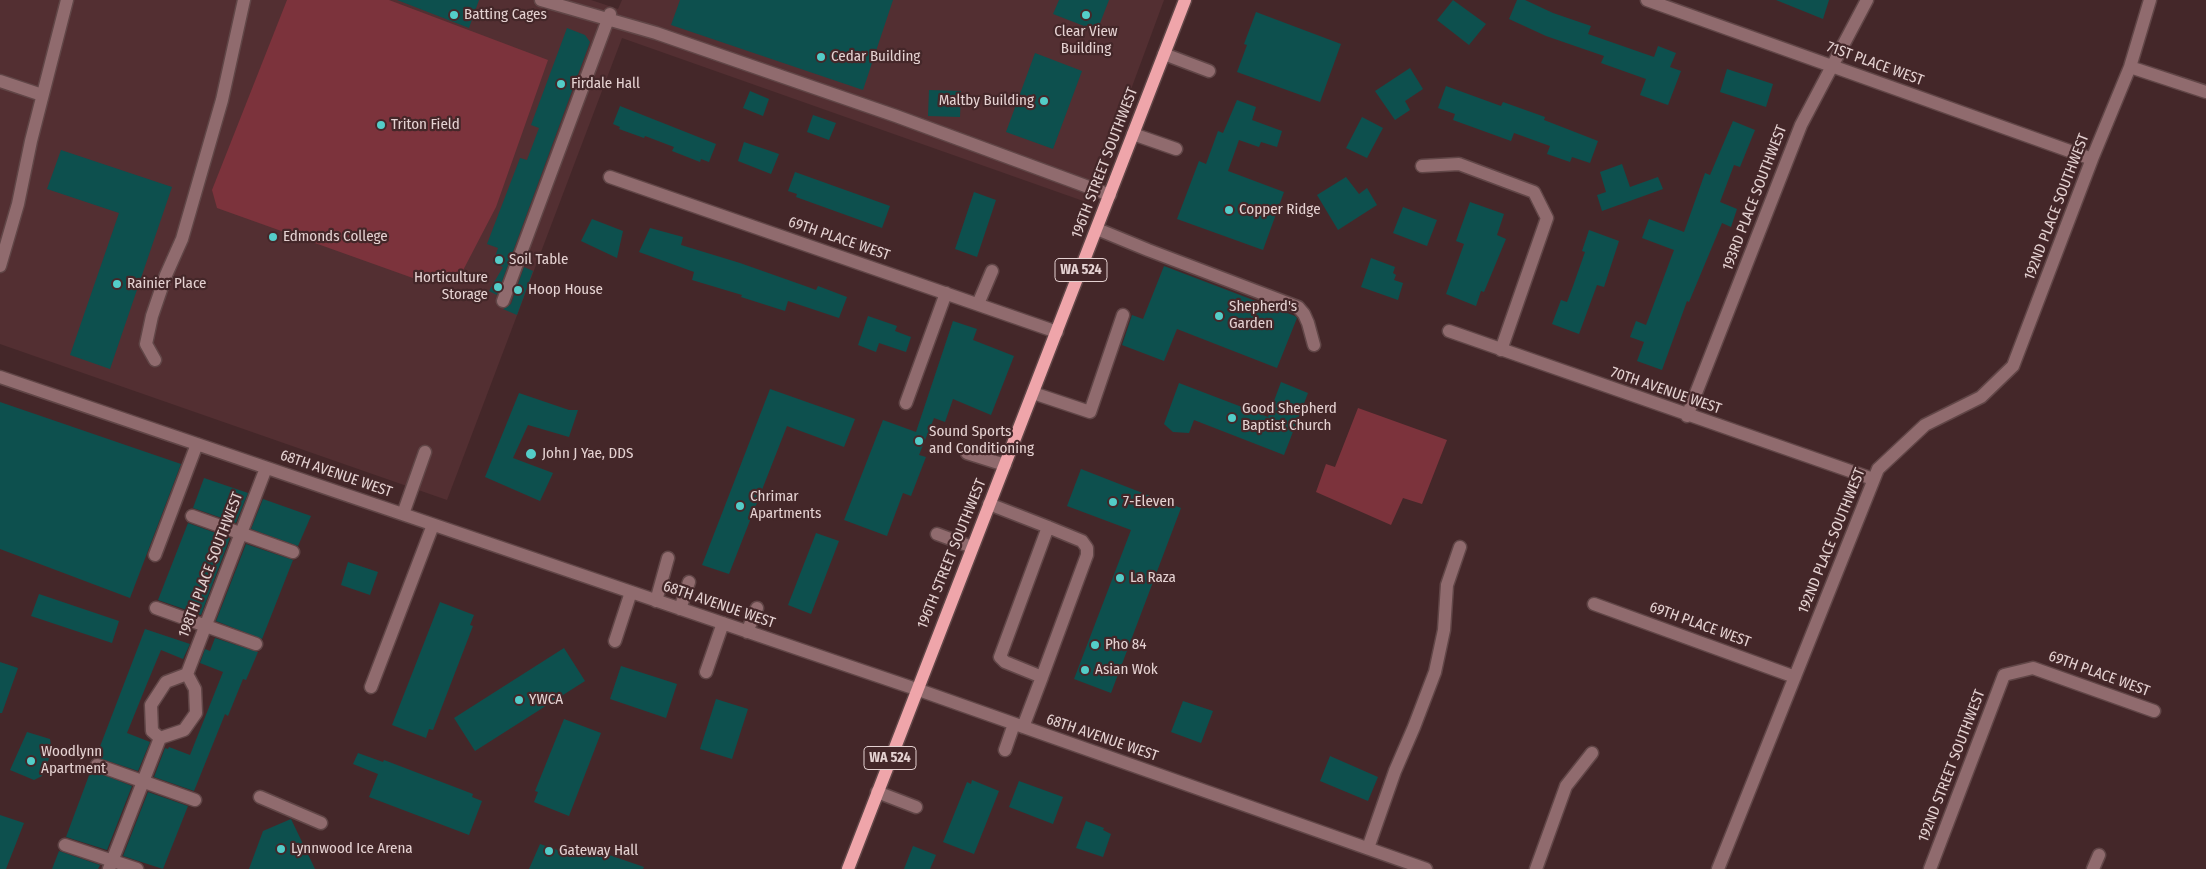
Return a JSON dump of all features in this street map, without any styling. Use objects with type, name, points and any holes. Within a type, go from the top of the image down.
[{"type":"main road","name":"196TH STREET SOUTHWEST","points":[[848,869],[916,689],[1057,332],[1185,0]]},
{"type":"street","points":[[0,266],[18,204],[42,95],[67,0]]},
{"type":"street","points":[[155,360],[146,344],[152,316],[166,275],[182,239],[222,100],[232,45],[244,0]]},
{"type":"street","points":[[541,0],[609,16],[887,113],[1110,195]]},
{"type":"street","name":"71ST PLACE WEST","points":[[1647,0],[2092,159]]},
{"type":"street","name":"193RD PLACE SOUTHWEST","points":[[1687,416],[1801,125],[1867,0]]},
{"type":"street","name":"192ND PLACE SOUTHWEST","points":[[1718,869],[1878,469],[1925,425],[1980,397],[2013,366],[2092,159],[2130,66],[2150,0]]},
{"type":"street","points":[[503,301],[609,16]]},
{"type":"street","points":[[1164,54],[1209,71]]},
{"type":"street","points":[[2130,66],[2206,92]]},
{"type":"street","points":[[0,81],[42,95]]},
{"type":"street","points":[[1133,134],[1176,148]]},
{"type":"street","points":[[1422,166],[1459,164],[1534,192],[1547,218],[1501,350]]},
{"type":"street","name":"69TH PLACE WEST","points":[[610,177],[1057,332]]},
{"type":"street","points":[[1097,229],[1298,307],[1308,323],[1314,345]]},
{"type":"street","points":[[978,304],[992,270]]},
{"type":"street","points":[[906,403],[946,293]]},
{"type":"street","points":[[1033,393],[1090,412],[1123,315]]},
{"type":"street","name":"70TH AVENUE WEST","points":[[1449,331],[1687,416],[1873,479]]},
{"type":"street","name":"68TH AVENUE WEST","points":[[0,377],[916,689],[1426,869]]},
{"type":"street","points":[[155,555],[197,444]]},
{"type":"street","points":[[403,514],[426,452]]},
{"type":"street","points":[[967,453],[1005,465]]},
{"type":"street","name":"198TH PLACE SOUTHWEST","points":[[187,674],[266,468]]},
{"type":"street","points":[[989,504],[1082,541],[1087,548],[1087,555],[1042,676],[1019,726],[1005,750]]},
{"type":"street","points":[[192,516],[292,552]]},
{"type":"street","points":[[371,687],[433,525]]},
{"type":"street","points":[[1042,676],[1005,662],[1000,657],[1048,527]]},
{"type":"street","points":[[937,534],[972,547]]},
{"type":"street","points":[[1368,848],[1395,771],[1435,672],[1444,630],[1447,585],[1460,548]]},
{"type":"street","points":[[656,601],[668,558]]},
{"type":"street","points":[[680,609],[689,582]]},
{"type":"street","points":[[615,641],[631,592]]},
{"type":"street","name":"69TH PLACE WEST","points":[[1594,604],[1795,677]]},
{"type":"street","points":[[156,608],[256,644]]},
{"type":"street","points":[[747,632],[757,608]]},
{"type":"street","points":[[706,672],[723,623]]},
{"type":"street","name":"69TH PLACE WEST","points":[[2004,675],[2033,668],[2154,711]]},
{"type":"street","points":[[187,674],[195,689],[196,713],[184,730],[160,738],[152,731],[151,705],[166,682],[187,674]]},
{"type":"street","name":"192ND STREET SOUTHWEST","points":[[1930,869],[2004,675]]},
{"type":"street","points":[[111,865],[160,738]]},
{"type":"street","points":[[1536,869],[1566,786],[1592,753]]},
{"type":"street","points":[[97,765],[194,800]]},
{"type":"street","points":[[877,792],[916,807]]},
{"type":"street","points":[[260,797],[321,823]]},
{"type":"street","points":[[64,845],[111,865],[136,869]]},
{"type":"street","points":[[2093,869],[2099,855]]},
{"type":"shaded area","name":"Edmonds College","points":[[0,0],[591,0],[618,9],[622,0],[1164,0],[1089,203],[622,38],[447,500],[0,344]]},
{"type":"shaded area","name":"Triton Field","points":[[287,0],[389,0],[548,60],[496,207],[458,280],[424,282],[217,208],[212,190]]},
{"type":"shaded area","points":[[1358,408],[1447,440],[1422,504],[1403,498],[1391,525],[1316,492],[1326,464],[1335,467]]},
{"type":"building","name":"Batting Cages","points":[[397,0],[479,0],[469,28]]},
{"type":"building","name":"Cedar Building","points":[[680,0],[893,0],[863,90],[671,25]]},
{"type":"building","name":"Clear View Building","points":[[1059,0],[1109,0],[1097,31],[1053,14]]},
{"type":"building","points":[[1453,0],[1486,24],[1469,45],[1437,20]]},
{"type":"building","points":[[1517,0],[1525,0],[1553,13],[1591,26],[1588,34],[1654,57],[1658,46],[1676,53],[1670,67],[1681,71],[1668,105],[1640,95],[1646,79],[1601,63],[1604,56],[1546,36],[1509,19]]},
{"type":"building","points":[[1776,0],[1829,0],[1823,19]]},
{"type":"building","points":[[1256,12],[1341,44],[1320,102],[1237,72],[1247,45],[1244,44]]},
{"type":"building","points":[[567,28],[585,35],[590,42],[497,295],[489,291],[503,267],[493,263],[498,248],[487,244],[520,158],[527,160],[539,128],[531,125]]},
{"type":"building","name":"Maltby Building","points":[[1035,53],[1082,71],[1053,149],[1006,132]]},
{"type":"building","points":[[1410,68],[1423,89],[1405,101],[1410,110],[1395,120],[1375,91]]},
{"type":"building","points":[[1727,69],[1773,84],[1766,107],[1720,92]]},
{"type":"building","points":[[1446,86],[1501,106],[1503,102],[1545,117],[1544,120],[1598,141],[1590,163],[1572,157],[1570,162],[1547,154],[1550,146],[1514,133],[1511,141],[1453,120],[1455,114],[1438,108]]},
{"type":"building","points":[[929,90],[961,91],[960,117],[928,116]]},
{"type":"building","points":[[750,91],[769,99],[763,116],[743,108]]},
{"type":"building","name":"Copper Ridge","points":[[1237,100],[1256,107],[1252,120],[1282,131],[1277,147],[1261,142],[1259,147],[1239,140],[1228,171],[1284,192],[1263,250],[1177,219],[1199,161],[1206,164],[1218,131],[1223,133]]},
{"type":"building","points":[[620,106],[716,144],[709,162],[701,159],[700,162],[672,151],[674,147],[619,129],[620,127],[613,124]]},
{"type":"building","points":[[813,115],[836,123],[829,140],[807,132]]},
{"type":"building","points":[[1362,117],[1383,128],[1367,158],[1346,148]]},
{"type":"building","points":[[1733,121],[1755,130],[1740,167],[1734,165],[1720,202],[1737,209],[1731,227],[1722,223],[1689,302],[1687,301],[1662,370],[1637,361],[1644,342],[1630,337],[1636,321],[1646,325],[1674,250],[1642,238],[1649,219],[1684,232],[1705,173],[1710,175]]},
{"type":"building","points":[[744,142],[779,154],[771,174],[738,161]]},
{"type":"building","name":"Rainier Place","points":[[61,150],[172,187],[110,369],[70,355],[119,213],[47,189]]},
{"type":"building","points":[[1622,164],[1630,187],[1658,177],[1663,189],[1602,211],[1597,195],[1606,192],[1600,172]]},
{"type":"building","points":[[795,172],[890,206],[882,228],[796,197],[797,194],[788,191]]},
{"type":"building","points":[[1346,177],[1359,194],[1367,188],[1377,205],[1338,230],[1317,195]]},
{"type":"building","points":[[974,192],[996,200],[977,257],[955,249]]},
{"type":"building","points":[[1470,202],[1504,214],[1497,235],[1506,239],[1484,292],[1481,291],[1476,306],[1446,294],[1464,244],[1456,241]]},
{"type":"building","points":[[1403,207],[1437,220],[1427,246],[1393,233]]},
{"type":"building","points":[[592,219],[623,231],[617,258],[581,241]]},
{"type":"building","points":[[650,228],[683,237],[681,245],[740,263],[816,290],[818,286],[847,297],[839,318],[788,301],[785,311],[741,297],[742,295],[692,280],[694,272],[639,252]]},
{"type":"building","points":[[1589,230],[1619,241],[1604,287],[1597,285],[1579,334],[1552,324],[1561,300],[1567,302],[1585,252],[1582,251]]},
{"type":"building","points":[[1371,258],[1395,267],[1393,273],[1396,275],[1394,280],[1403,283],[1398,300],[1361,287]]},
{"type":"building","name":"Shepherd's Garden","points":[[1164,266],[1295,316],[1297,318],[1277,368],[1177,329],[1164,361],[1122,345],[1132,315],[1143,319]]},
{"type":"building","name":"Hoop House","points":[[524,267],[533,271],[517,315],[503,309],[511,304]]},
{"type":"building","points":[[868,316],[897,326],[895,331],[911,337],[906,352],[879,343],[876,352],[858,345]]},
{"type":"building","points":[[953,321],[977,329],[973,340],[1014,356],[991,415],[953,399],[945,422],[934,418],[919,455],[926,457],[911,496],[903,493],[887,536],[844,520],[883,420],[916,432]]},
{"type":"building","name":"Good Shepherd Baptist Church","points":[[1281,382],[1308,393],[1284,455],[1194,420],[1189,433],[1173,432],[1164,424],[1179,383],[1268,417]]},
{"type":"building","name":"Chrimar Apartments","points":[[770,389],[855,419],[844,447],[787,426],[729,574],[702,565]]},
{"type":"building","points":[[519,393],[569,410],[578,410],[569,437],[528,425],[513,458],[553,473],[540,501],[485,477]]},
{"type":"building","points":[[0,402],[181,464],[130,598],[0,549]]},
{"type":"building","points":[[1081,469],[1181,508],[1111,693],[1074,679],[1131,530],[1067,506]]},
{"type":"building","points":[[204,478],[248,493],[236,523],[193,508]]},
{"type":"building","points":[[263,499],[311,516],[298,546],[251,529]]},
{"type":"building","points":[[188,523],[230,538],[201,615],[158,600]]},
{"type":"building","name":"Chrimar Apartments","points":[[816,533],[839,541],[811,614],[788,605]]},
{"type":"building","points":[[246,544],[293,560],[262,639],[216,621]]},
{"type":"building","points":[[348,562],[378,572],[370,595],[341,585]]},
{"type":"building","points":[[39,594],[119,621],[112,643],[31,616]]},
{"type":"building","points":[[440,602],[474,615],[470,625],[473,626],[433,730],[429,729],[426,738],[392,725]]},
{"type":"building","points":[[145,629],[190,644],[183,659],[161,650],[146,686],[127,733],[150,742],[138,771],[96,757]]},
{"type":"building","points":[[215,638],[258,652],[246,680],[243,679],[228,716],[225,714],[194,791],[154,777],[165,748],[168,749],[169,747],[190,755],[223,672],[200,663],[205,649],[210,651]]},
{"type":"building","name":"YWCA","points":[[564,648],[585,681],[475,751],[454,718]]},
{"type":"building","points":[[0,662],[18,668],[2,713],[0,713]]},
{"type":"building","points":[[621,666],[677,684],[666,718],[610,699]]},
{"type":"building","points":[[716,699],[748,709],[732,759],[700,749]]},
{"type":"building","points":[[1183,701],[1213,711],[1201,743],[1171,732]]},
{"type":"building","points":[[564,719],[601,733],[569,816],[534,802],[538,792],[535,791]]},
{"type":"building","name":"Woodlynn Apartment","points":[[27,732],[50,739],[52,751],[42,776],[34,780],[10,770]]},
{"type":"building","points":[[358,753],[383,762],[384,760],[473,794],[472,797],[482,801],[469,835],[369,797],[378,774],[353,764]]},
{"type":"building","points":[[1330,756],[1378,777],[1368,801],[1320,781]]},
{"type":"building","points":[[91,770],[132,786],[107,850],[66,837]]},
{"type":"building","points":[[972,780],[999,791],[974,854],[943,842],[967,782],[971,784]]},
{"type":"building","points":[[1019,781],[1063,797],[1053,824],[1009,807]]},
{"type":"building","points":[[148,792],[188,806],[163,869],[123,856]]},
{"type":"building","points":[[0,815],[24,823],[6,869],[0,869]]},
{"type":"building","name":"Lynnwood Ice Arena","points":[[291,819],[315,869],[249,869],[263,831]]},
{"type":"building","points":[[1086,821],[1104,828],[1103,830],[1111,834],[1103,857],[1076,848]]},
{"type":"building","name":"Gateway Hall","points":[[540,844],[578,857],[583,846],[644,867],[643,869],[529,869]]},
{"type":"building","points":[[913,846],[936,855],[930,869],[904,869]]},
{"type":"building","points":[[59,851],[100,865],[98,869],[52,869]]},
{"type":"place","name":"Batting Cages","points":[[454,15]]},
{"type":"place","name":"Clear View Building","points":[[1086,15]]},
{"type":"place","name":"Cedar Building","points":[[821,57]]},
{"type":"place","name":"Firdale Hall","points":[[561,84]]},
{"type":"place","name":"Maltby Building","points":[[1044,101]]},
{"type":"place","name":"Triton Field","points":[[381,125]]},
{"type":"place","name":"Copper Ridge","points":[[1229,210]]},
{"type":"place","name":"Edmonds College","points":[[273,237]]},
{"type":"place","name":"Soil Table","points":[[499,260]]},
{"type":"place","name":"Rainier Place","points":[[117,284]]},
{"type":"place","name":"Horticulture Storage","points":[[498,287]]},
{"type":"place","name":"Hoop House","points":[[518,290]]},
{"type":"place","name":"Shepherd's Garden","points":[[1219,316]]},
{"type":"place","name":"Good Shepherd Baptist Church","points":[[1232,418]]},
{"type":"place","name":"Sound Sports and Conditioning","points":[[919,441]]},
{"type":"place","name":"John J Yae, DDS","points":[[531,454]]},
{"type":"place","name":"7-Eleven","points":[[1113,502]]},
{"type":"place","name":"Chrimar Apartments","points":[[740,506]]},
{"type":"place","name":"La Raza","points":[[1120,578]]},
{"type":"place","name":"Pho 84","points":[[1095,645]]},
{"type":"place","name":"Asian Wok","points":[[1085,670]]},
{"type":"place","name":"YWCA","points":[[519,700]]},
{"type":"place","name":"Woodlynn Apartment","points":[[31,761]]},
{"type":"place","name":"Lynnwood Ice Arena","points":[[281,849]]},
{"type":"place","name":"Gateway Hall","points":[[549,851]]}]
